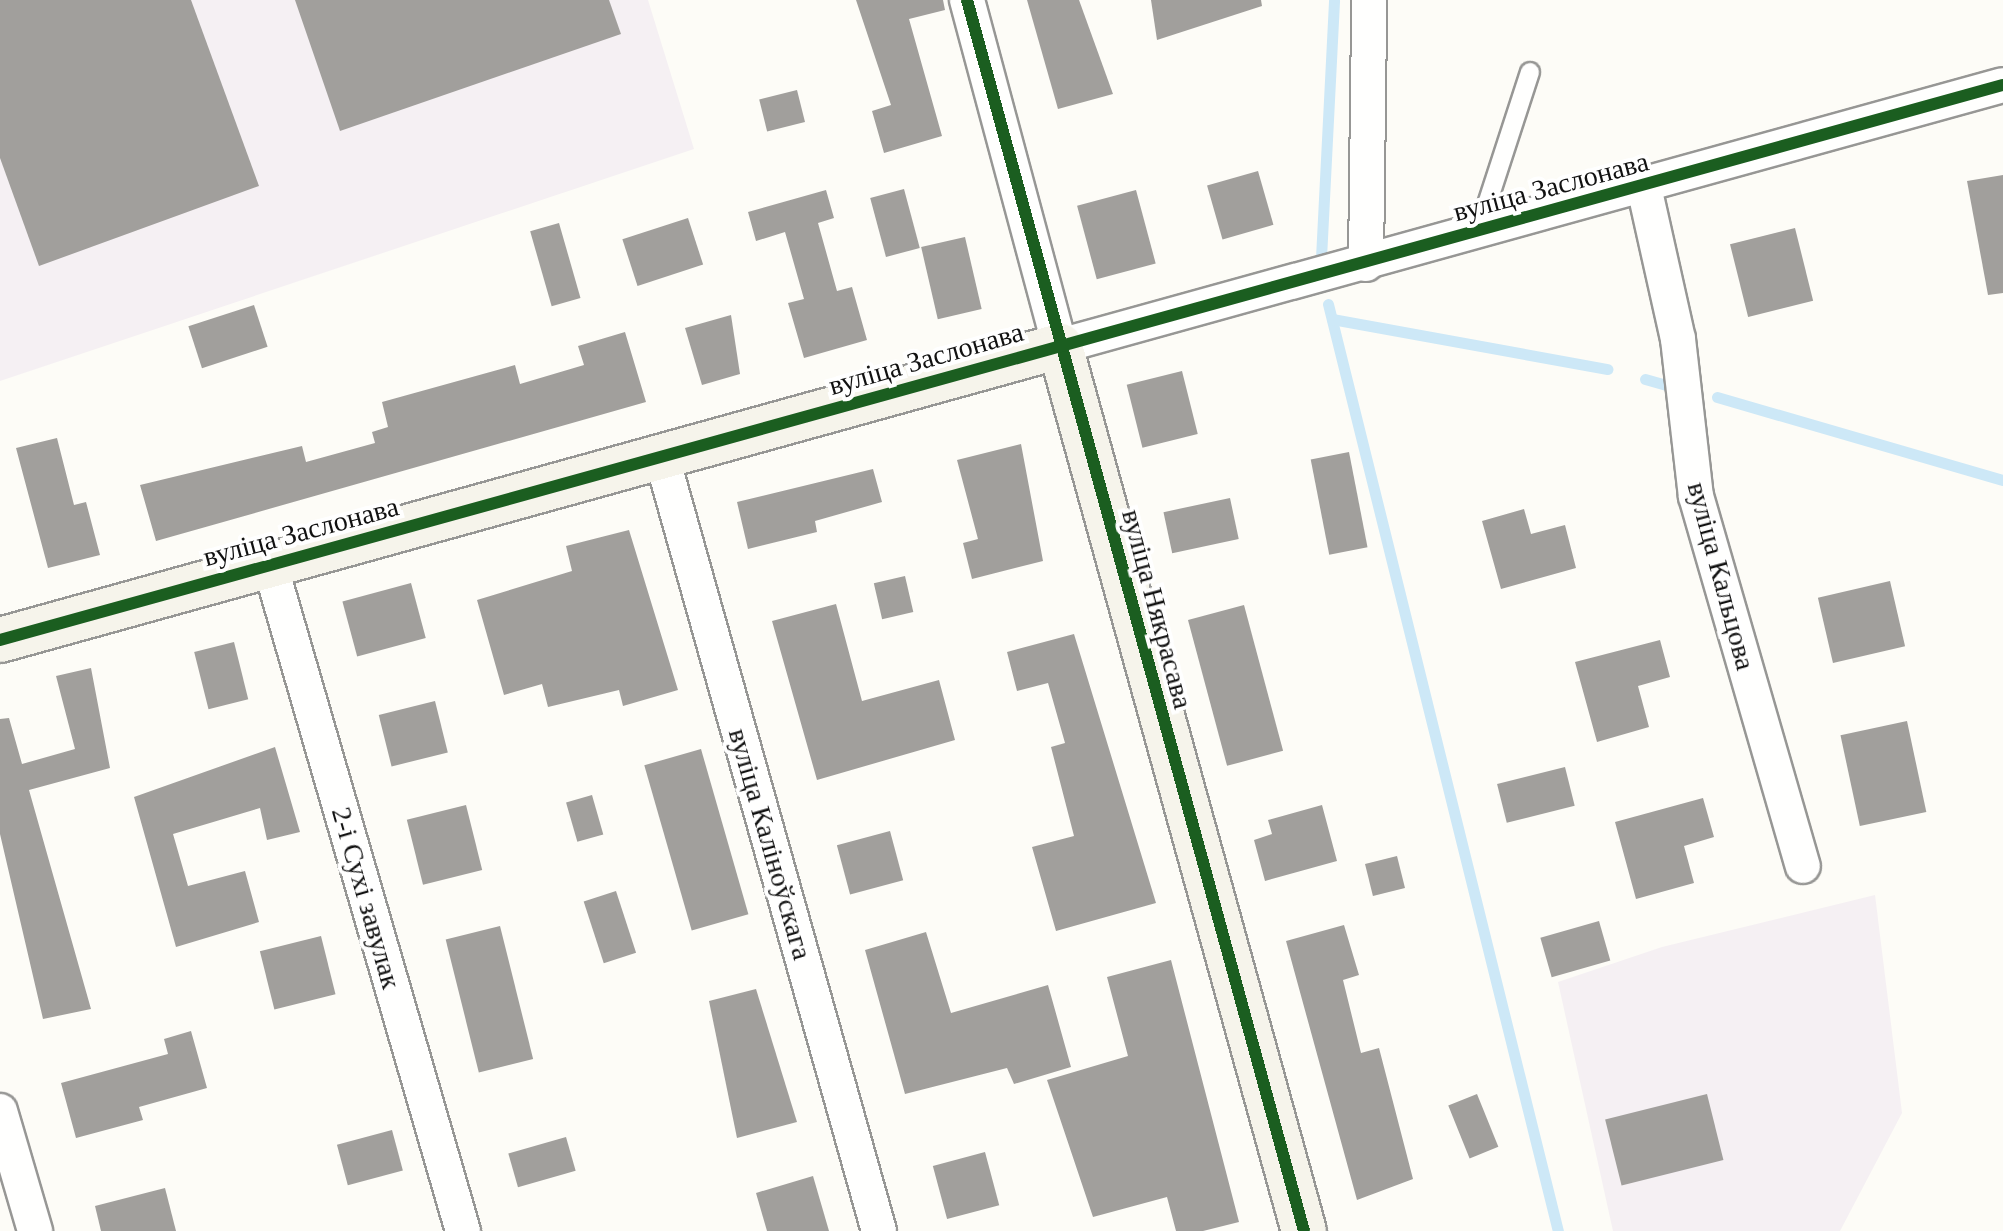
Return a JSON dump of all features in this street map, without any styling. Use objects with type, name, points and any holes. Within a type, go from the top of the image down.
[{"type":"street","name":"вуліца Някрасава","points":[[967,0],[1304,1231]]},
{"type":"street","points":[[1366,264],[1369,0]]},
{"type":"street","name":"вуліца Заслонава","points":[[0,640],[1366,264],[1479,229],[1644,187],[2003,85]]},
{"type":"street","name":"вуліца Кальцова","points":[[1644,187],[1678,339],[1696,496],[1803,866]]},
{"type":"street","name":"вуліца Каліноўскага","points":[[662,458],[879,1231]]},
{"type":"street","name":"2-і Сухі завулак","points":[[270,565],[463,1231]]},
{"type":"street","points":[[0,1111],[35,1231]]},
{"type":"lane","points":[[1479,229],[1530,72]]},
{"type":"shaded area","points":[[0,0],[648,0],[694,149],[0,381]]},
{"type":"shaded area","points":[[1875,895],[1902,1113],[1840,1231],[1613,1231],[1558,982],[1662,947]]},
{"type":"building","points":[[0,0],[191,0],[259,186],[39,266],[0,158]]},
{"type":"building","points":[[295,0],[609,0],[621,34],[340,131]]},
{"type":"building","points":[[856,0],[943,0],[945,10],[909,19],[942,136],[884,153],[872,111],[891,105]]},
{"type":"building","points":[[1027,0],[1079,0],[1113,94],[1058,109]]},
{"type":"building","points":[[1151,0],[1261,0],[1262,6],[1157,40]]},
{"type":"building","points":[[797,90],[805,122],[767,131],[759,99]]},
{"type":"building","points":[[1258,171],[1273,225],[1222,239],[1207,186]]},
{"type":"building","points":[[2003,175],[2003,293],[1988,295],[1967,181]]},
{"type":"building","points":[[904,189],[920,248],[886,257],[870,198]]},
{"type":"building","points":[[826,190],[834,218],[818,223],[837,291],[852,287],[867,340],[804,358],[788,303],[804,299],[785,232],[756,241],[748,212]]},
{"type":"building","points":[[1136,190],[1156,263],[1097,279],[1077,206]]},
{"type":"building","points":[[688,218],[703,265],[638,286],[622,239]]},
{"type":"building","points":[[559,223],[580,298],[552,306],[530,231]]},
{"type":"building","points":[[1795,228],[1813,301],[1748,317],[1730,244]]},
{"type":"building","points":[[965,237],[982,309],[938,319],[921,247]]},
{"type":"building","points":[[254,305],[268,347],[202,368],[188,326]]},
{"type":"building","points":[[731,315],[740,374],[702,385],[685,328]]},
{"type":"building","points":[[625,332],[646,402],[156,541],[140,485],[302,446],[306,462],[375,443],[372,432],[388,427],[382,402],[515,365],[520,384],[584,365],[578,346]]},
{"type":"building","points":[[1182,371],[1198,434],[1142,448],[1127,385]]},
{"type":"building","points":[[57,438],[74,505],[86,502],[100,555],[48,568],[16,448]]},
{"type":"building","points":[[1021,444],[1043,561],[972,579],[963,543],[978,539],[957,460]]},
{"type":"building","points":[[1349,452],[1368,547],[1329,555],[1311,459]]},
{"type":"building","points":[[873,469],[882,502],[815,521],[817,532],[748,549],[737,502]]},
{"type":"building","points":[[1230,498],[1239,539],[1172,553],[1163,512]]},
{"type":"building","points":[[1524,509],[1531,534],[1565,525],[1576,568],[1501,589],[1482,521]]},
{"type":"building","points":[[629,530],[678,690],[623,706],[619,690],[548,707],[542,684],[504,695],[477,600],[572,571],[566,546]]},
{"type":"building","points":[[905,576],[913,612],[882,619],[874,583]]},
{"type":"building","points":[[1890,581],[1905,646],[1833,663],[1818,598]]},
{"type":"building","points":[[411,583],[426,638],[357,656],[342,601]]},
{"type":"building","points":[[836,604],[862,701],[939,680],[955,740],[817,780],[772,621]]},
{"type":"building","points":[[1244,605],[1283,751],[1227,766],[1188,620]]},
{"type":"building","points":[[1074,634],[1156,903],[1056,931],[1032,847],[1074,836],[1051,747],[1065,743],[1048,683],[1017,691],[1007,652]]},
{"type":"building","points":[[1660,640],[1670,677],[1638,686],[1649,727],[1597,742],[1575,662]]},
{"type":"building","points":[[234,642],[248,699],[208,709],[194,652]]},
{"type":"building","points":[[91,668],[110,768],[29,790],[91,1009],[43,1019],[0,834],[0,719],[9,718],[22,764],[75,749],[56,676]]},
{"type":"building","points":[[435,701],[448,752],[392,766],[379,715]]},
{"type":"building","points":[[1907,721],[1926,812],[1860,826],[1840,735]]},
{"type":"building","points":[[275,747],[300,832],[267,840],[260,808],[173,834],[188,886],[245,871],[259,922],[176,947],[134,797]]},
{"type":"building","points":[[701,749],[748,914],[692,931],[644,765]]},
{"type":"building","points":[[1565,767],[1575,806],[1507,823],[1497,784]]},
{"type":"building","points":[[592,795],[603,834],[577,842],[566,802]]},
{"type":"building","points":[[1703,798],[1714,837],[1684,846],[1694,883],[1636,899],[1615,822]]},
{"type":"building","points":[[466,805],[482,870],[423,885],[407,820]]},
{"type":"building","points":[[1322,805],[1337,861],[1265,881],[1254,840],[1272,834],[1268,820]]},
{"type":"building","points":[[890,831],[903,880],[850,894],[837,845]]},
{"type":"building","points":[[1397,856],[1405,888],[1373,896],[1365,864]]},
{"type":"building","points":[[616,891],[636,953],[604,963],[584,902]]},
{"type":"building","points":[[1599,921],[1610,960],[1552,977],[1540,938]]},
{"type":"building","points":[[1344,925],[1359,975],[1343,980],[1361,1053],[1379,1048],[1413,1179],[1357,1200],[1286,941]]},
{"type":"building","points":[[500,926],[533,1059],[479,1072],[446,940]]},
{"type":"building","points":[[926,932],[951,1013],[1048,985],[1071,1067],[1014,1084],[1007,1068],[905,1094],[865,950]]},
{"type":"building","points":[[321,936],[336,994],[274,1009],[260,951]]},
{"type":"building","points":[[1171,960],[1239,1222],[1203,1231],[1176,1231],[1167,1197],[1093,1217],[1047,1080],[1128,1056],[1107,977]]},
{"type":"building","points":[[756,989],[797,1122],[737,1138],[709,1001]]},
{"type":"building","points":[[191,1031],[207,1088],[139,1107],[143,1120],[76,1138],[61,1083],[168,1054],[164,1039]]},
{"type":"building","points":[[1477,1094],[1498,1147],[1470,1158],[1448,1106]]},
{"type":"building","points":[[1707,1094],[1723,1160],[1622,1185],[1605,1119]]},
{"type":"building","points":[[392,1130],[403,1171],[348,1185],[337,1145]]},
{"type":"building","points":[[566,1137],[576,1171],[518,1187],[508,1154]]},
{"type":"building","points":[[985,1152],[999,1205],[947,1219],[933,1166]]},
{"type":"building","points":[[813,1176],[829,1231],[767,1231],[756,1193]]},
{"type":"building","points":[[165,1188],[176,1231],[101,1231],[95,1206]]},
{"type":"waterway","points":[[1321,258],[1334,0]]},
{"type":"waterway","points":[[1328,304],[1558,1231]]},
{"type":"waterway","points":[[1332,319],[1607,369]]},
{"type":"waterway","points":[[1645,379],[1666,385]]},
{"type":"waterway","points":[[1717,397],[2003,480]]},
{"type":"cycle path","points":[[967,0],[1304,1231]]},
{"type":"cycle path","points":[[0,640],[2003,85]]}]
